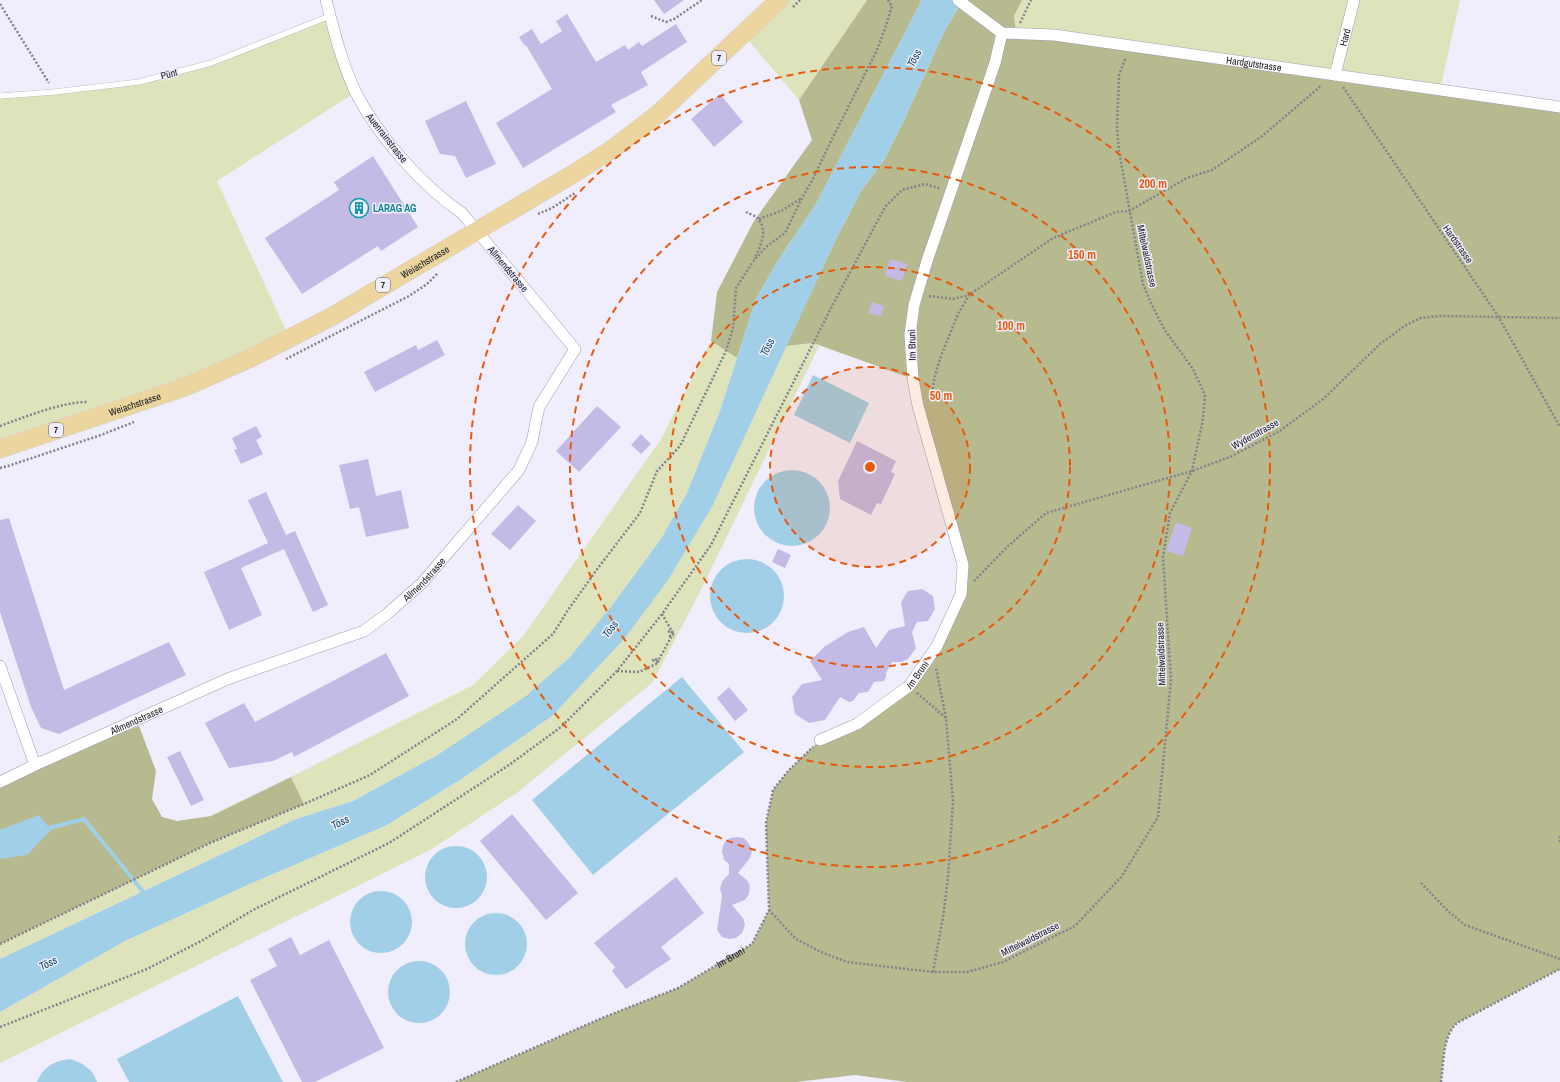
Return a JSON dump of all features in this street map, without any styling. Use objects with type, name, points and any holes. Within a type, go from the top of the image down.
[{"type":"main road","name":"Weiachstrasse","points":[[0,449],[185,386],[251,358],[330,317],[611,150],[658,114],[779,0]]},
{"type":"street","name":"Auenrainstrasse","points":[[326,0],[343,60],[356,92],[372,122],[404,160],[443,201],[462,213],[476,230]]},
{"type":"street","points":[[958,0],[1002,33]]},
{"type":"street","name":"Hard","points":[[1332,75],[1354,0]]},
{"type":"street","name":"Hardgutstrasse","points":[[1002,33],[1054,35],[1560,107]]},
{"type":"street","name":"Im Bruni","points":[[820,740],[858,724],[909,686],[937,646],[961,594],[963,565],[918,406],[913,379],[910,335],[917,294],[995,63],[1002,33]]},
{"type":"street","name":"Allmendstrasse","points":[[0,782],[230,678],[364,631],[387,614],[422,583],[519,470],[532,442],[539,407],[575,349],[476,230]]},
{"type":"street","points":[[0,666],[35,765]]},
{"type":"lane","name":"Pünt","points":[[0,96],[54,92],[139,82],[211,63],[330,16]]},
{"type":"path","points":[[652,16],[666,22],[674,19],[702,0]]},
{"type":"path","points":[[752,263],[766,247],[785,233],[802,198],[814,179],[828,147],[876,52],[892,6],[888,0]]},
{"type":"path","points":[[1016,33],[1021,19],[1031,0]]},
{"type":"path","points":[[0,4],[54,92]]},
{"type":"path","name":"Mittelwaldstrasse","points":[[769,910],[796,939],[821,952],[847,962],[933,972],[966,972],[1003,962],[1075,926],[1122,876],[1158,817],[1171,680],[1163,557],[1170,513],[1192,471],[1203,419],[1205,395],[1193,369],[1164,329],[1142,284],[1118,151],[1117,128],[1119,75],[1130,46]]},
{"type":"path","points":[[917,294],[939,299],[953,299],[969,295],[1053,238],[1116,212],[1129,211],[1187,178],[1212,170],[1261,137],[1332,75]]},
{"type":"path","name":"Hardstrasse","points":[[1332,75],[1498,316],[1560,427]]},
{"type":"path","points":[[0,1027],[147,969],[203,940],[253,910],[389,844],[509,765],[561,727],[617,670],[662,614],[711,545],[830,310],[885,207],[902,190],[925,184],[951,192]]},
{"type":"path","points":[[759,219],[781,211],[802,198]]},
{"type":"path","points":[[0,944],[210,843],[370,775],[457,719],[553,634],[598,568],[640,513],[658,471],[680,446],[726,351],[733,328],[736,288],[760,247],[764,229],[759,219],[746,212]]},
{"type":"path","points":[[918,406],[931,398],[935,376],[941,356],[958,314],[969,295]]},
{"type":"path","name":"Wydenstrasse","points":[[961,594],[1007,547],[1046,513],[1192,471],[1230,457],[1278,432],[1322,400],[1380,344],[1421,318],[1439,316],[1498,316],[1560,318]]},
{"type":"path","points":[[0,426],[43,411],[78,402],[91,402]]},
{"type":"path","points":[[617,670],[639,672],[658,663],[658,659],[652,660],[657,663],[674,632],[669,632],[670,636],[674,635],[671,629],[662,614]]},
{"type":"path","points":[[933,972],[943,917],[948,878],[953,801],[946,718],[936,669],[937,646]]},
{"type":"path","points":[[909,686],[946,718]]},
{"type":"path","name":"Im Bruni","points":[[456,1082],[602,1018],[678,988],[752,944],[769,910],[766,823],[772,790],[789,770],[820,740]]},
{"type":"path","points":[[1560,836],[1560,844]]},
{"type":"path","points":[[1421,883],[1448,911],[1465,925],[1560,959]]},
{"type":"path","points":[[1441,1082],[1447,1037],[1451,1029],[1457,1023],[1560,969]]},
{"type":"green space","points":[[779,0],[867,0],[799,100],[743,34]]},
{"type":"green space","points":[[867,0],[922,0],[816,204],[777,262],[756,299],[737,358],[711,341],[717,292],[754,221],[812,140],[799,100]]},
{"type":"green space","points":[[963,0],[1022,0],[1014,16],[1016,33],[1560,107],[1560,969],[1457,1023],[1452,1029],[1446,1043],[1441,1082],[907,1082],[855,1075],[796,1082],[456,1082],[602,1018],[678,988],[752,944],[769,910],[766,823],[773,790],[789,770],[820,740],[909,686],[961,594],[963,565],[913,379],[813,343],[786,346],[836,239],[861,191],[884,160],[944,32]]},
{"type":"green space","points":[[1022,0],[1460,0],[1440,90],[1016,33],[1014,16]]},
{"type":"green space","points":[[330,16],[356,92],[217,181],[290,339],[0,449],[0,96],[139,82],[211,63]]},
{"type":"green space","points":[[711,341],[737,358],[720,411],[687,493],[661,539],[613,604],[570,657],[526,696],[439,754],[353,801],[296,819],[0,959],[0,944],[210,843],[304,804],[291,777],[473,685],[523,636],[661,439]]},
{"type":"green space","points":[[813,343],[819,346],[699,594],[652,683],[518,792],[432,849],[0,1063],[0,1012],[125,941],[252,883],[387,825],[463,778],[552,716],[668,580],[712,507],[786,346]]},
{"type":"green space","points":[[139,726],[156,771],[152,799],[162,817],[177,821],[211,816],[291,777],[304,804],[210,843],[0,944],[0,782],[35,765]]},
{"type":"water","name":"Töss","points":[[922,0],[963,0],[944,32],[884,160],[861,191],[836,239],[712,507],[668,580],[625,638],[552,716],[463,778],[387,825],[252,883],[125,941],[0,1012],[0,959],[296,819],[353,801],[439,754],[526,696],[570,657],[613,604],[661,539],[687,493],[720,411],[756,299],[777,262],[816,204]]},
{"type":"water","points":[[813,375],[869,403],[850,443],[794,415]]},
{"type":"water","points":[[792,470],[806,473],[819,481],[827,494],[830,508],[827,522],[819,535],[806,543],[792,546],[778,543],[765,535],[757,522],[754,508],[757,494],[765,481],[778,473]]},
{"type":"water","points":[[740,559],[754,559],[761,561],[774,569],[782,582],[784,596],[782,610],[774,623],[761,631],[754,633],[740,633],[733,631],[720,623],[712,610],[710,603],[710,589],[712,582],[720,569],[733,561]]},
{"type":"water","points":[[682,677],[744,752],[593,875],[532,800]]},
{"type":"water","points":[[39,815],[51,830],[27,855],[0,859],[0,830]]},
{"type":"water","points":[[456,846],[473,851],[478,855],[482,860],[487,877],[482,894],[478,899],[473,903],[456,908],[439,903],[434,899],[430,894],[425,877],[430,860],[434,855],[439,851]]},
{"type":"water","points":[[381,891],[398,896],[403,900],[407,905],[412,922],[407,939],[403,944],[398,948],[381,953],[364,948],[359,944],[355,939],[350,922],[355,905],[359,900],[364,896]]},
{"type":"water","points":[[496,913],[513,918],[518,922],[522,927],[527,944],[522,961],[518,966],[513,970],[496,975],[479,970],[474,966],[470,961],[465,944],[470,927],[474,922],[479,918]]},
{"type":"water","points":[[419,961],[436,966],[441,970],[445,975],[450,992],[445,1009],[441,1014],[436,1018],[419,1023],[402,1018],[397,1014],[393,1009],[388,992],[393,975],[397,970],[402,966]]},
{"type":"water","points":[[238,996],[283,1082],[129,1082],[117,1059]]},
{"type":"water","points":[[70,1059],[87,1067],[93,1073],[97,1082],[37,1082],[46,1068],[50,1065],[59,1061]]},
{"type":"building","points":[[654,0],[684,0],[664,14]]},
{"type":"building","points":[[567,14],[596,62],[625,45],[628,50],[639,42],[642,46],[676,24],[687,42],[641,72],[648,85],[611,105],[616,112],[523,168],[496,123],[552,89],[526,45],[525,46],[519,37],[532,29],[541,44],[562,31],[556,21]]},
{"type":"building","points":[[720,94],[743,122],[714,147],[691,119]]},
{"type":"building","points":[[466,101],[496,164],[466,178],[455,156],[440,154],[425,121]]},
{"type":"building","name":"LARAG AG","points":[[373,156],[418,227],[381,251],[378,246],[302,294],[265,238],[339,190],[334,182]]},
{"type":"building","points":[[890,259],[907,264],[902,281],[885,276]]},
{"type":"building","points":[[872,302],[884,306],[881,316],[868,313]]},
{"type":"building","points":[[437,340],[445,355],[375,392],[364,372],[416,345],[418,350]]},
{"type":"building","points":[[597,406],[621,427],[579,472],[556,451]]},
{"type":"building","points":[[256,426],[262,437],[256,440],[263,454],[241,464],[234,450],[237,449],[232,438]]},
{"type":"building","points":[[641,434],[651,444],[641,454],[631,445]]},
{"type":"building","points":[[857,441],[896,461],[891,472],[895,474],[881,504],[877,503],[871,515],[840,499],[838,481]]},
{"type":"building","points":[[368,459],[376,496],[401,490],[409,528],[366,537],[359,507],[350,509],[339,465]]},
{"type":"building","points":[[266,492],[286,535],[295,531],[328,605],[313,612],[284,549],[241,568],[262,615],[229,630],[204,572],[268,543],[248,500]]},
{"type":"building","points":[[518,505],[536,521],[510,550],[491,534]]},
{"type":"building","points":[[9,518],[64,690],[169,642],[186,675],[59,734],[41,728],[31,707],[0,612],[0,520]]},
{"type":"building","points":[[1176,522],[1192,528],[1183,556],[1166,551]]},
{"type":"building","points":[[778,549],[791,555],[785,568],[772,562]]},
{"type":"building","points":[[922,589],[933,596],[935,609],[928,621],[917,622],[912,632],[916,648],[908,659],[901,662],[892,662],[886,673],[884,681],[874,682],[868,692],[859,693],[853,701],[849,702],[840,697],[825,720],[809,723],[795,714],[792,697],[802,684],[822,680],[810,661],[824,647],[848,632],[864,627],[876,648],[889,630],[905,626],[901,602],[908,591]]},
{"type":"building","points":[[386,653],[409,696],[294,757],[292,752],[273,761],[229,768],[205,723],[244,703],[255,722]]},
{"type":"building","points":[[729,687],[748,710],[735,721],[717,698]]},
{"type":"building","points":[[180,751],[204,800],[191,806],[167,757]]},
{"type":"building","points":[[512,814],[578,893],[546,920],[480,841]]},
{"type":"building","points":[[730,838],[744,838],[752,851],[750,858],[738,873],[747,880],[750,886],[749,894],[745,900],[732,905],[743,918],[745,925],[742,933],[736,938],[729,939],[722,937],[717,930],[722,896],[720,888],[723,880],[729,874],[729,864],[724,860],[722,851],[724,843]]},
{"type":"building","points":[[676,877],[704,913],[661,947],[671,959],[626,989],[612,971],[615,967],[594,943]]},
{"type":"building","points":[[291,937],[300,955],[329,940],[384,1048],[315,1082],[302,1082],[250,980],[277,966],[268,949]]},
{"type":"waterway","points":[[49,828],[84,819],[145,894]]},
{"type":"place","name":"LARAG AG","points":[[359,208]]}]
